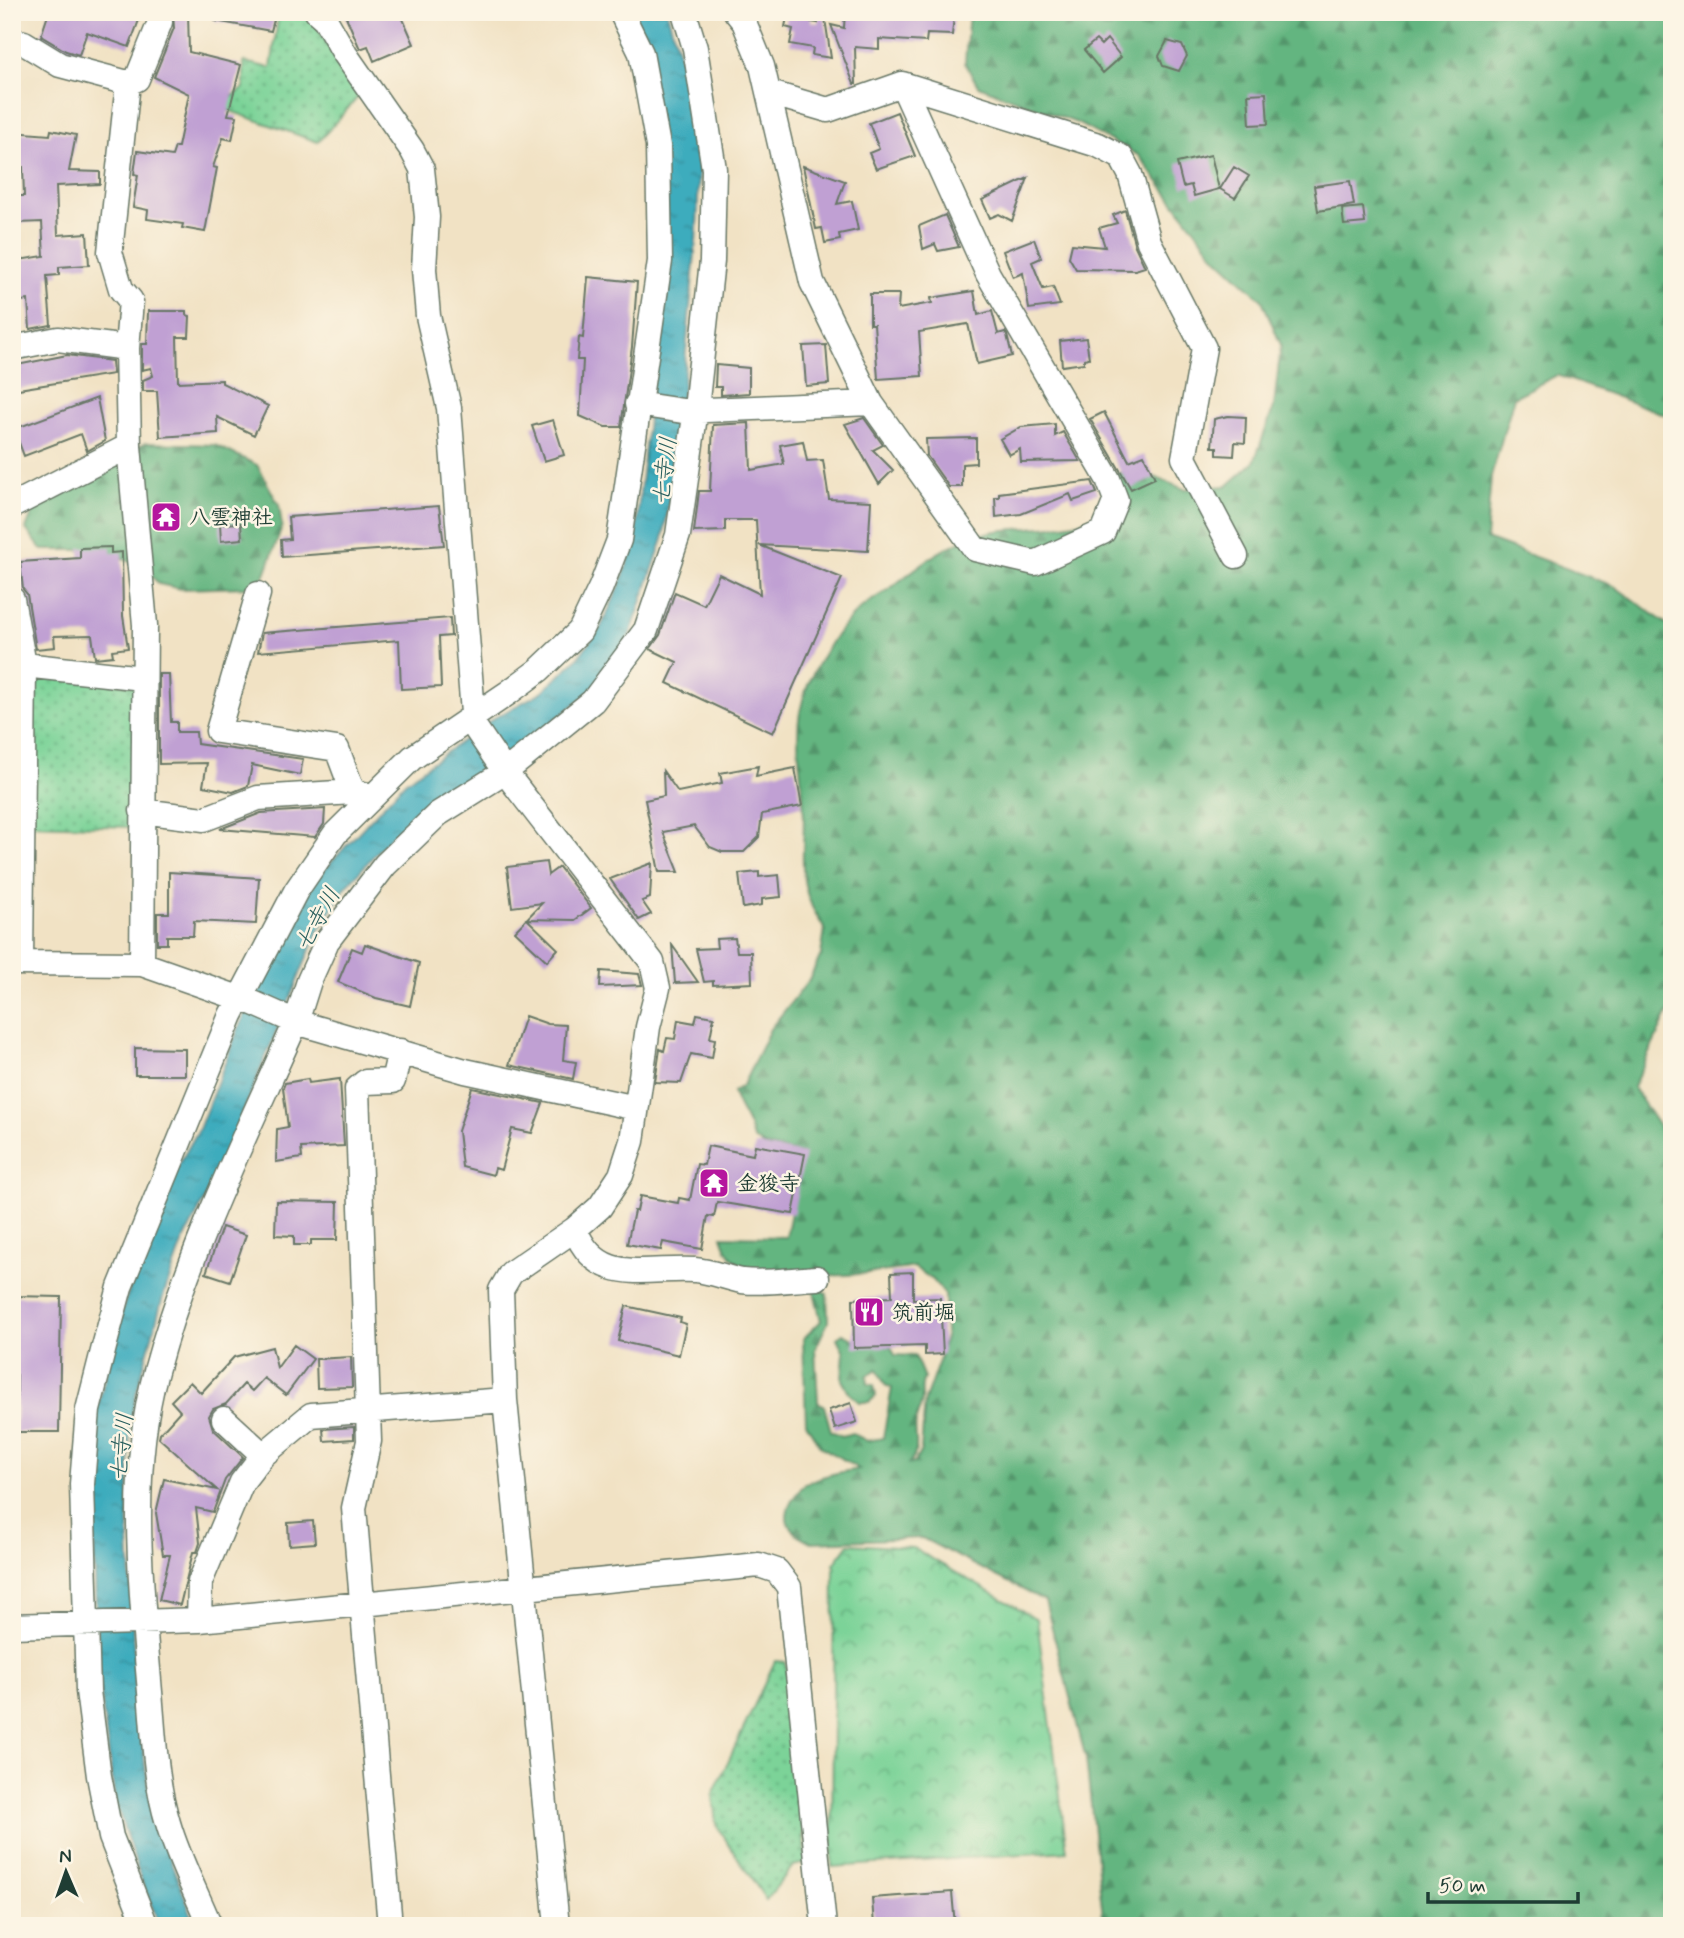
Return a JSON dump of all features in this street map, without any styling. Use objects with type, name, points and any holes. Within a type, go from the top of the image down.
[{"type":"street","points":[[12,40],[24,43],[60,65],[128,83],[137,79],[160,22],[157,12]]},
{"type":"street","points":[[317,12],[325,19],[345,54],[412,150],[422,169],[427,217],[424,269],[428,316],[449,408],[474,720],[503,767],[652,962],[658,988],[632,1141],[621,1175],[600,1207],[575,1229],[511,1273],[501,1290],[505,1400],[557,1926]]},
{"type":"street","points":[[146,1926],[111,1837],[104,1808],[88,1691],[81,1528],[85,1440],[104,1347],[120,1287],[296,891],[362,794],[412,758],[474,720],[539,670],[580,631],[619,540],[660,261],[658,146],[641,53],[621,12]]},
{"type":"street","points":[[210,1926],[168,1823],[158,1779],[144,1624],[140,1499],[144,1437],[155,1374],[188,1265],[290,1019],[327,941],[385,865],[438,814],[593,701],[646,630],[678,536],[690,410],[712,261],[714,169],[695,48],[684,12]]},
{"type":"street","points":[[736,12],[744,22],[770,93],[812,282],[871,403],[975,549],[1035,563],[1103,532],[1116,500],[1108,479],[988,274],[902,83]]},
{"type":"street","points":[[128,83],[110,252],[121,289],[131,301],[127,348],[129,446],[145,625],[142,964]]},
{"type":"street","points":[[770,93],[828,110],[902,83],[1098,145],[1121,157],[1130,174],[1149,242],[1204,348],[1184,458],[1236,556]]},
{"type":"street","points":[[12,348],[58,339],[127,348]]},
{"type":"street","points":[[640,405],[690,410],[871,403]]},
{"type":"street","points":[[12,506],[129,446]]},
{"type":"street","points":[[258,594],[218,731],[337,749],[362,794]]},
{"type":"street","points":[[12,599],[24,665],[17,964],[142,964],[290,1019],[465,1071],[636,1108]]},
{"type":"street","points":[[24,665],[143,678]]},
{"type":"street","points":[[142,811],[204,819],[258,798],[362,794]]},
{"type":"street","points":[[390,1926],[360,1604],[354,1508],[369,1441],[357,1089],[365,1083],[393,1081],[400,1051]]},
{"type":"street","points":[[575,1229],[582,1247],[593,1260],[610,1267],[646,1273],[696,1270],[744,1281],[817,1278]]},
{"type":"street","points":[[199,1620],[200,1582],[242,1482],[263,1455],[312,1415],[505,1400]]},
{"type":"street","points":[[224,1419],[263,1455]]},
{"type":"street","points":[[12,1626],[84,1626],[199,1620],[759,1564],[777,1571],[789,1587],[824,1926]]},
{"type":"green space","points":[[279,12],[307,12],[360,95],[318,142],[219,107],[244,88],[244,62],[271,68]]},
{"type":"green space","points":[[969,12],[1672,12],[1672,417],[1557,375],[1514,397],[1491,477],[1486,539],[1614,586],[1672,628],[1672,1004],[1633,1087],[1672,1146],[1672,1926],[1104,1926],[1086,1759],[1045,1601],[922,1538],[811,1542],[788,1524],[790,1504],[805,1484],[825,1476],[859,1469],[820,1446],[806,1423],[803,1339],[821,1321],[814,1291],[819,1288],[827,1294],[828,1322],[815,1349],[818,1402],[824,1406],[831,1431],[842,1436],[852,1433],[867,1441],[883,1438],[892,1388],[885,1385],[877,1369],[867,1376],[868,1384],[874,1385],[876,1396],[869,1402],[859,1402],[849,1393],[842,1380],[844,1352],[837,1338],[843,1334],[857,1341],[891,1347],[895,1355],[915,1356],[924,1378],[915,1427],[916,1448],[909,1463],[915,1462],[921,1450],[925,1400],[946,1333],[945,1295],[933,1280],[914,1267],[850,1275],[774,1274],[753,1270],[739,1263],[728,1251],[722,1236],[786,1237],[803,1154],[764,1146],[753,1139],[733,1092],[743,1085],[770,1029],[809,980],[821,955],[825,929],[814,911],[804,880],[804,816],[798,733],[803,698],[815,669],[831,642],[865,605],[923,563],[957,543],[997,531],[1069,524],[1097,516],[1113,476],[1132,468],[1184,489],[1227,486],[1254,462],[1274,406],[1281,345],[1262,300],[1216,257],[1138,155],[1077,123],[978,86],[965,63]]},
{"type":"green space","points":[[145,443],[215,445],[257,465],[279,505],[282,527],[264,577],[249,587],[181,589],[159,584],[149,573],[121,557],[84,550],[42,550],[26,529],[36,503]]},
{"type":"green space","points":[[31,674],[135,686],[135,827],[28,824]]},
{"type":"green space","points":[[849,1544],[913,1548],[1037,1619],[1067,1851],[832,1867],[834,1564]]},
{"type":"green space","points":[[775,1661],[785,1662],[806,1863],[793,1866],[766,1900],[716,1825],[713,1794]]},
{"type":"water","name":"七寺川","points":[[633,12],[667,12],[693,100],[699,164],[697,230],[677,451],[663,539],[630,635],[589,693],[514,752],[391,836],[345,888],[317,933],[217,1175],[181,1246],[163,1297],[130,1424],[128,1513],[136,1705],[153,1815],[196,1926],[160,1926],[143,1885],[115,1801],[98,1674],[94,1548],[95,1417],[124,1304],[174,1173],[199,1129],[239,1027],[297,907],[325,869],[405,782],[494,718],[542,692],[576,660],[601,627],[621,583],[635,540],[665,261]]},
{"type":"building","points":[[49,12],[142,12],[129,47],[87,32],[79,55],[66,51],[41,36]]},
{"type":"building","points":[[173,12],[188,12],[189,52],[241,65],[228,115],[237,116],[232,140],[223,138],[213,167],[217,168],[205,232],[182,228],[183,224],[147,219],[148,210],[133,207],[138,175],[134,174],[137,151],[172,156],[175,147],[178,147],[189,94],[154,77],[174,28]]},
{"type":"building","points":[[215,12],[276,12],[271,31],[215,21]]},
{"type":"building","points":[[344,12],[400,12],[414,44],[374,61],[368,46],[360,49]]},
{"type":"building","points":[[788,12],[812,14],[811,22],[818,23],[819,12],[824,12],[831,58],[812,55],[813,48],[790,44],[793,29],[785,27]]},
{"type":"building","points":[[845,12],[954,16],[952,35],[927,34],[926,42],[879,39],[879,49],[855,47],[854,84],[831,25],[844,28]]},
{"type":"building","points":[[1107,39],[1121,57],[1103,73],[1084,50],[1096,40],[1101,45]]},
{"type":"building","points":[[1167,41],[1182,45],[1187,56],[1179,71],[1163,66],[1159,56]]},
{"type":"building","points":[[1266,93],[1268,124],[1250,125],[1248,94]]},
{"type":"building","points":[[897,112],[915,156],[876,169],[869,153],[879,149],[869,123]]},
{"type":"building","points":[[51,130],[76,135],[69,171],[100,172],[100,184],[56,186],[58,235],[87,233],[89,265],[59,267],[59,275],[47,276],[51,325],[30,329],[28,300],[12,302],[12,261],[44,256],[42,222],[18,223],[18,196],[24,196],[23,167],[12,166],[12,132],[50,135]]},
{"type":"building","points":[[1211,155],[1219,189],[1194,196],[1191,185],[1183,187],[1177,163]]},
{"type":"building","points":[[803,166],[845,181],[837,204],[852,201],[858,230],[839,234],[840,240],[825,243],[822,228],[816,229]]},
{"type":"building","points":[[1234,167],[1249,176],[1235,198],[1220,189]]},
{"type":"building","points":[[1028,178],[1012,221],[999,214],[990,218],[982,200]]},
{"type":"building","points":[[1350,181],[1354,205],[1318,211],[1314,186]]},
{"type":"building","points":[[1363,207],[1365,223],[1344,225],[1342,209]]},
{"type":"building","points":[[1125,210],[1135,246],[1145,267],[1135,270],[1076,269],[1069,257],[1072,244],[1105,247],[1099,228],[1117,223],[1113,215]]},
{"type":"building","points":[[945,215],[959,247],[938,251],[935,244],[923,249],[919,226]]},
{"type":"building","points":[[1034,239],[1041,258],[1032,262],[1043,289],[1053,287],[1060,305],[1029,309],[1023,273],[1013,277],[1003,251]]},
{"type":"building","points":[[588,277],[637,282],[632,347],[621,427],[605,427],[580,416],[583,360],[577,360],[579,337],[583,338]]},
{"type":"building","points":[[974,291],[978,315],[992,311],[998,334],[1005,332],[1007,335],[1012,356],[977,364],[968,324],[919,332],[922,376],[878,379],[874,324],[870,324],[870,294],[899,294],[898,309],[932,303],[931,298]]},
{"type":"building","points":[[148,311],[186,311],[186,315],[190,316],[189,337],[177,337],[178,382],[222,380],[222,383],[268,406],[254,435],[217,417],[218,433],[160,437],[157,391],[143,391],[143,380],[153,376],[151,368],[142,370],[142,344],[147,344]]},
{"type":"building","points":[[1086,338],[1089,358],[1084,359],[1084,363],[1062,366],[1060,341]]},
{"type":"building","points":[[826,345],[829,384],[806,386],[803,346]]},
{"type":"building","points":[[67,355],[112,361],[113,374],[12,390],[12,366]]},
{"type":"building","points":[[716,365],[749,368],[749,393],[721,395],[721,387],[715,387]]},
{"type":"building","points":[[97,398],[105,441],[87,451],[81,434],[24,456],[14,429]]},
{"type":"building","points":[[1104,412],[1129,461],[1144,455],[1155,478],[1131,489],[1090,419]]},
{"type":"building","points":[[1228,416],[1246,417],[1245,443],[1235,442],[1234,456],[1217,455],[1217,447],[1212,447],[1214,419]]},
{"type":"building","points":[[864,418],[883,445],[873,450],[893,470],[879,484],[845,424]]},
{"type":"building","points":[[553,420],[564,455],[544,461],[532,426]]},
{"type":"building","points":[[749,423],[751,470],[784,464],[780,445],[803,441],[807,461],[823,460],[829,499],[871,501],[868,551],[759,545],[842,578],[773,733],[667,683],[677,662],[650,649],[660,635],[675,592],[704,605],[719,574],[760,594],[756,520],[725,520],[725,531],[694,532],[699,491],[710,491],[713,425]]},
{"type":"building","points":[[1055,424],[1055,436],[1063,432],[1080,461],[1021,462],[1020,449],[1009,455],[1000,439],[1021,427]]},
{"type":"building","points":[[976,438],[976,463],[962,464],[962,487],[949,487],[927,456],[926,439]]},
{"type":"building","points":[[1092,481],[1097,493],[1073,501],[1070,494],[1021,514],[996,517],[995,497],[999,497],[999,493]]},
{"type":"building","points":[[439,506],[444,545],[282,557],[281,540],[290,539],[288,517]]},
{"type":"building","points":[[241,523],[242,539],[221,541],[220,524]]},
{"type":"building","points":[[111,547],[111,553],[122,552],[123,616],[128,648],[112,650],[113,656],[95,658],[92,635],[54,636],[55,647],[36,649],[20,562],[80,558],[80,548]]},
{"type":"building","points":[[450,618],[451,636],[439,637],[441,687],[401,689],[399,640],[258,652],[262,633]]},
{"type":"building","points":[[159,674],[169,674],[171,722],[177,722],[177,732],[196,732],[197,744],[303,759],[300,775],[252,765],[248,786],[233,792],[203,786],[207,763],[159,764]]},
{"type":"building","points":[[758,766],[756,776],[795,768],[802,806],[762,814],[759,837],[744,852],[722,852],[710,847],[694,826],[663,832],[679,872],[659,872],[645,800],[664,796],[663,771],[678,792],[722,783],[720,773]]},
{"type":"building","points":[[325,809],[324,824],[315,837],[220,829],[261,813]]},
{"type":"building","points":[[546,862],[548,875],[559,867],[591,908],[575,920],[527,919],[558,949],[547,961],[515,931],[542,903],[512,907],[507,867]]},
{"type":"building","points":[[652,863],[650,898],[642,901],[651,914],[639,920],[610,879]]},
{"type":"building","points":[[169,872],[259,878],[256,924],[194,921],[193,936],[167,936],[167,944],[157,944],[157,913],[169,913]]},
{"type":"building","points":[[759,872],[759,877],[779,875],[781,897],[762,899],[762,905],[743,908],[739,874]]},
{"type":"building","points":[[735,938],[737,952],[751,952],[752,983],[713,985],[713,981],[704,982],[696,949],[717,948],[716,939]]},
{"type":"building","points":[[365,944],[419,963],[410,1006],[376,998],[338,982],[352,948],[362,952]]},
{"type":"building","points":[[672,945],[698,982],[675,983]]},
{"type":"building","points":[[601,971],[639,974],[642,985],[600,987]]},
{"type":"building","points":[[697,1014],[714,1017],[710,1038],[715,1039],[712,1058],[691,1054],[681,1083],[655,1082],[660,1049],[664,1051],[667,1038],[675,1039],[678,1020],[695,1023]]},
{"type":"building","points":[[525,1016],[548,1024],[566,1025],[563,1060],[576,1062],[573,1079],[509,1065]]},
{"type":"building","points":[[135,1048],[185,1049],[185,1075],[135,1075]]},
{"type":"building","points":[[308,1079],[309,1083],[340,1079],[344,1146],[301,1148],[302,1158],[276,1162],[277,1129],[288,1127],[283,1088],[285,1083]]},
{"type":"building","points":[[472,1088],[543,1103],[532,1133],[512,1129],[501,1170],[495,1168],[493,1175],[462,1167],[458,1131]]},
{"type":"building","points":[[755,1145],[805,1154],[793,1214],[717,1202],[714,1217],[708,1216],[702,1249],[663,1242],[661,1250],[627,1244],[640,1196],[678,1203],[679,1198],[690,1200],[697,1164],[704,1165],[708,1146],[753,1155]]},
{"type":"building","points":[[276,1201],[338,1202],[337,1240],[311,1240],[311,1245],[294,1245],[294,1236],[275,1235]]},
{"type":"building","points":[[222,1227],[246,1235],[230,1281],[206,1273]]},
{"type":"building","name":"筑前堀","points":[[913,1272],[913,1299],[940,1298],[943,1354],[925,1355],[925,1346],[854,1348],[853,1299],[892,1297],[891,1273]]},
{"type":"building","points":[[12,1296],[61,1297],[59,1432],[16,1432],[17,1375],[12,1375]]},
{"type":"building","points":[[626,1306],[681,1318],[680,1322],[686,1324],[679,1355],[618,1341]]},
{"type":"building","points":[[294,1345],[313,1359],[286,1395],[264,1378],[252,1391],[244,1384],[226,1404],[213,1409],[209,1416],[213,1429],[243,1457],[225,1480],[213,1512],[196,1508],[200,1543],[197,1552],[193,1552],[180,1605],[159,1600],[170,1555],[163,1555],[156,1513],[164,1479],[217,1490],[159,1438],[160,1433],[180,1411],[171,1401],[190,1382],[201,1393],[234,1357],[272,1347],[277,1368]]},
{"type":"building","points":[[351,1357],[352,1387],[317,1388],[316,1359]]},
{"type":"building","points":[[851,1403],[857,1422],[835,1429],[829,1410]]},
{"type":"building","points":[[354,1427],[354,1439],[324,1441],[323,1429]]},
{"type":"building","points":[[313,1521],[315,1543],[289,1545],[288,1523]]},
{"type":"building","points":[[952,1892],[955,1926],[874,1926],[872,1898]]},
{"type":"place","name":"八雲神社","points":[[166,517]]},
{"type":"place","name":"金狻寺","points":[[714,1183]]},
{"type":"place","name":"筑前堀","points":[[869,1312]]}]
